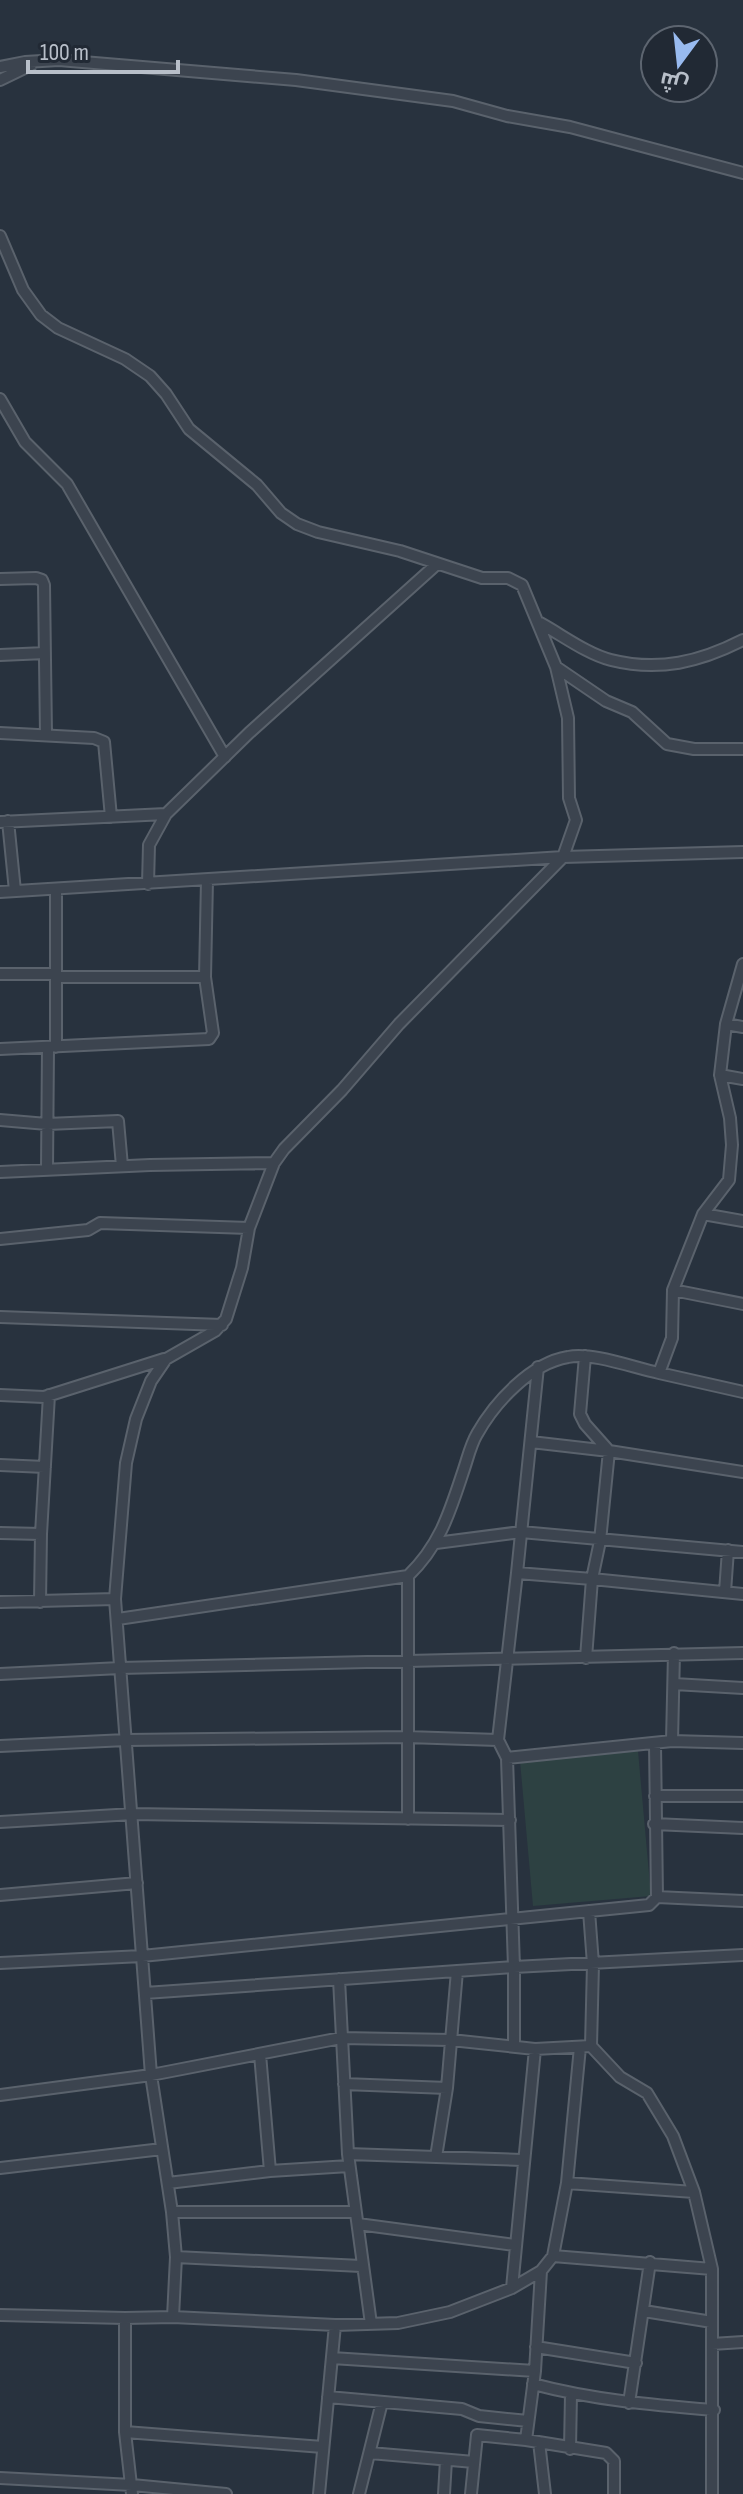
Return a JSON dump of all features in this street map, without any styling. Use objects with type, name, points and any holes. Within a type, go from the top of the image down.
[{"type":"street","points":[[0,67],[42,60],[296,80],[423,97],[570,127],[743,173]]},
{"type":"street","points":[[0,80],[42,60]]},
{"type":"street","points":[[0,236],[23,290],[41,315],[58,328],[125,359],[150,376],[189,429],[257,485],[281,513],[297,524],[318,532],[400,551],[482,578],[514,580],[526,592],[556,667],[568,718],[569,798],[576,815],[574,833],[563,857],[399,1024],[274,1163],[249,1228],[242,1268],[222,1325],[166,1359],[49,1395],[0,1395]]},
{"type":"street","points":[[0,399],[25,442],[67,484],[225,757]]},
{"type":"street","points":[[148,884],[149,845],[166,814],[437,564]]},
{"type":"street","points":[[0,579],[42,580],[44,585],[46,735]]},
{"type":"street","points":[[540,623],[597,655],[630,663],[684,664],[743,640]]},
{"type":"street","points":[[0,655],[45,653]]},
{"type":"street","points":[[556,667],[606,701],[632,712],[667,744],[694,749],[743,749]]},
{"type":"street","points":[[0,733],[94,738],[104,742],[111,817]]},
{"type":"street","points":[[15,891],[4,822],[166,814]]},
{"type":"street","points":[[0,892],[563,857],[743,852]]},
{"type":"street","points":[[0,1049],[209,1039],[213,1033],[205,977],[207,880]]},
{"type":"street","points":[[47,1169],[57,975],[56,889]]},
{"type":"street","points":[[659,1373],[672,1338],[673,1290],[703,1214],[729,1180],[738,1146],[720,1075],[726,1024],[743,964]]},
{"type":"street","points":[[0,974],[205,977]]},
{"type":"street","points":[[726,1024],[743,1027]]},
{"type":"street","points":[[720,1075],[743,1079]]},
{"type":"street","points":[[0,1120],[47,1124],[118,1121],[122,1166]]},
{"type":"street","points":[[0,1172],[274,1163]]},
{"type":"street","points":[[703,1214],[743,1221]]},
{"type":"street","points":[[0,1239],[88,1230],[100,1223],[249,1228]]},
{"type":"street","points":[[673,1290],[743,1304]]},
{"type":"street","points":[[0,1317],[222,1325]]},
{"type":"street","points":[[585,1356],[580,1414],[609,1451],[600,1541],[592,1579],[586,1658]]},
{"type":"street","points":[[118,1619],[408,1576],[436,1543],[476,1434],[510,1390],[538,1367],[568,1357],[585,1356],[743,1392]]},
{"type":"street","points":[[166,1359],[151,1381],[130,1441],[115,1599],[151,2075],[176,2257],[173,2317]]},
{"type":"street","points":[[514,2047],[507,1758],[498,1740],[509,1660],[538,1367]]},
{"type":"street","points":[[40,1602],[49,1395]]},
{"type":"street","points":[[531,1442],[743,1472]]},
{"type":"street","points":[[0,1465],[45,1467]]},
{"type":"street","points":[[436,1543],[521,1532],[743,1552]]},
{"type":"street","points":[[0,1533],[41,1534]]},
{"type":"street","points":[[725,1592],[728,1550]]},
{"type":"street","points":[[517,1573],[743,1594]]},
{"type":"street","points":[[408,1576],[408,1819]]},
{"type":"street","points":[[0,1602],[115,1599]]},
{"type":"street","points":[[672,1741],[674,1653]]},
{"type":"street","points":[[0,1674],[120,1668],[743,1653]]},
{"type":"street","points":[[674,1684],[743,1688]]},
{"type":"street","points":[[0,1746],[126,1740],[407,1737],[498,1740]]},
{"type":"street","points":[[507,1758],[672,1741],[743,1743]]},
{"type":"street","points":[[0,1963],[142,1956],[649,1905],[657,1897],[655,1744]]},
{"type":"street","points":[[655,1796],[743,1796]]},
{"type":"street","points":[[0,1822],[133,1814],[510,1820]]},
{"type":"street","points":[[654,1824],[743,1828]]},
{"type":"street","points":[[0,1895],[137,1883]]},
{"type":"street","points":[[657,1897],[743,1901]]},
{"type":"street","points":[[0,2315],[173,2317],[335,2325],[398,2323],[450,2312],[512,2288],[541,2271],[553,2256],[567,2183],[593,1964],[589,1911]]},
{"type":"street","points":[[145,1993],[514,1967],[743,1955]]},
{"type":"street","points":[[436,2157],[447,2088],[457,1971]]},
{"type":"street","points":[[339,1979],[349,2166],[371,2324]]},
{"type":"street","points":[[0,2095],[151,2075],[341,2038],[451,2040],[535,2049],[585,2047],[620,2077],[647,2093],[673,2136],[694,2192],[712,2269],[712,2494]]},
{"type":"street","points":[[512,2288],[535,2049]]},
{"type":"street","points":[[260,2054],[270,2171]]},
{"type":"street","points":[[344,2084],[447,2088]]},
{"type":"street","points":[[0,2168],[162,2149]]},
{"type":"street","points":[[348,2154],[522,2160]]},
{"type":"street","points":[[168,2183],[270,2171],[349,2166]]},
{"type":"street","points":[[567,2183],[694,2192]]},
{"type":"street","points":[[172,2212],[355,2212]]},
{"type":"street","points":[[358,2224],[515,2245]]},
{"type":"street","points":[[553,2256],[712,2269]]},
{"type":"street","points":[[176,2257],[361,2266]]},
{"type":"street","points":[[629,2403],[650,2262]]},
{"type":"street","points":[[526,2440],[535,2371],[541,2271]]},
{"type":"street","points":[[644,2311],[712,2322]]},
{"type":"street","points":[[125,2318],[125,2432],[132,2489]]},
{"type":"street","points":[[319,2494],[335,2325]]},
{"type":"street","points":[[712,2344],[743,2342]]},
{"type":"street","points":[[536,2347],[636,2363]]},
{"type":"street","points":[[332,2358],[535,2371]]},
{"type":"street","points":[[533,2384],[571,2394],[629,2403],[714,2410]]},
{"type":"street","points":[[570,2449],[571,2394]]},
{"type":"street","points":[[328,2397],[462,2409],[479,2416],[528,2421]]},
{"type":"street","points":[[359,2494],[382,2402]]},
{"type":"street","points":[[471,2494],[479,2416]]},
{"type":"street","points":[[125,2432],[323,2447]]},
{"type":"street","points":[[477,2435],[606,2453],[614,2461],[614,2494]]},
{"type":"street","points":[[539,2442],[545,2494]]},
{"type":"street","points":[[370,2453],[474,2462]]},
{"type":"street","points":[[444,2494],[446,2460]]},
{"type":"street","points":[[0,2478],[226,2494]]},
{"type":"green space","points":[[638,1751],[651,1896],[533,1906],[520,1761]]}]
